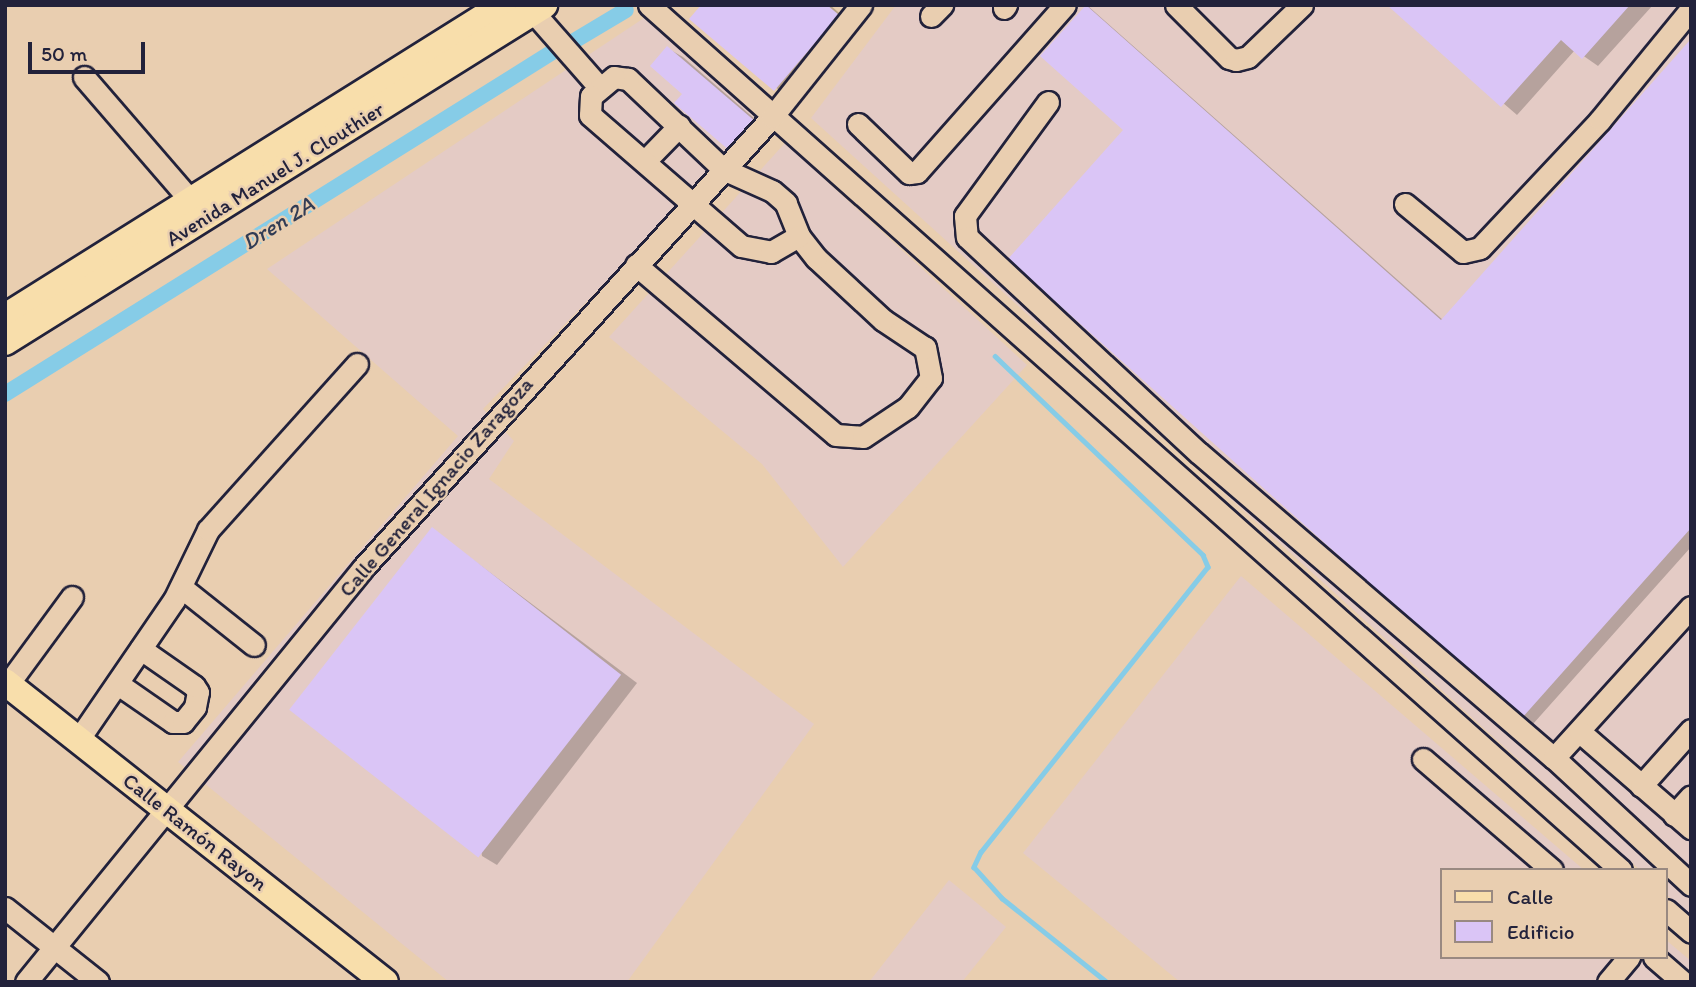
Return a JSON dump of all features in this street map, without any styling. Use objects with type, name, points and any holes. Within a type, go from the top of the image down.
[{"type":"main road","name":"Avenida Manuel J. Clouthier","points":[[5,342],[503,5]]},
{"type":"main road","name":"Avenida Manuel J. Clouthier","points":[[5,317],[198,209],[535,8]]},
{"type":"main road","name":"Calle Ramón Rayon","points":[[6,683],[385,982]]},
{"type":"street","points":[[649,5],[1619,868]]},
{"type":"street","name":"Calle General Ignacio Zaragoza","points":[[26,982],[417,505],[691,202],[772,117],[861,5]]},
{"type":"street","points":[[858,124],[909,173],[917,172],[1065,5]]},
{"type":"street","points":[[1176,5],[1229,58],[1236,60],[1248,57],[1302,5]]},
{"type":"street","points":[[535,8],[599,88]]},
{"type":"street","points":[[1405,204],[1463,252],[1480,248],[1600,120],[1691,9]]},
{"type":"street","points":[[84,77],[198,209]]},
{"type":"street","points":[[636,265],[836,435],[863,438],[908,407],[931,378],[930,358],[925,348],[850,292],[799,236],[794,216],[779,197],[723,169],[628,79],[614,77],[599,88],[590,100],[590,114],[741,246],[771,252],[799,236]]},
{"type":"street","points":[[1048,102],[965,216],[967,236],[1199,453],[1554,758],[1691,886]]},
{"type":"street","points":[[645,161],[679,126]]},
{"type":"street","points":[[78,740],[181,587],[208,530],[357,365]]},
{"type":"street","points":[[181,587],[254,645]]},
{"type":"street","points":[[6,683],[72,597]]},
{"type":"street","points":[[1554,758],[1691,607]]},
{"type":"street","points":[[118,684],[173,722],[183,722],[195,707],[198,692],[194,686],[141,649]]},
{"type":"street","points":[[1641,786],[1691,730]]},
{"type":"street","points":[[1580,732],[1691,828]]},
{"type":"street","points":[[1423,759],[1550,868]]},
{"type":"street","points":[[1674,815],[1691,796]]},
{"type":"street","points":[[5,908],[98,982]]},
{"type":"street","points":[[1668,912],[1691,932]]},
{"type":"street","points":[[1608,982],[1627,959]]},
{"type":"street","points":[[1656,959],[1683,982]]},
{"type":"shaded area","points":[[896,5],[1691,5],[1691,916],[1668,896],[1668,868],[1638,868],[811,118]]},
{"type":"shaded area","points":[[644,18],[761,121],[483,409],[514,441],[489,479],[814,724],[627,982],[449,982],[178,762],[458,436],[267,269]]},
{"type":"shaded area","points":[[785,143],[1027,365],[843,567],[762,464],[609,337]]},
{"type":"shaded area","points":[[1241,576],[1582,868],[1440,868],[1440,959],[1668,959],[1668,942],[1691,961],[1691,982],[1180,982],[1023,853]]},
{"type":"shaded area","points":[[949,880],[1006,927],[962,982],[869,982]]},
{"type":"building","points":[[701,5],[827,5],[839,15],[774,91],[689,19]]},
{"type":"building","points":[[1086,5],[1441,320],[1691,39],[1691,528],[1521,719],[1008,259],[1123,130],[1040,56]]},
{"type":"building","points":[[1387,5],[1630,5],[1582,59],[1561,40],[1501,107]]},
{"type":"building","points":[[667,46],[756,122],[730,151],[674,103],[682,94],[650,66]]},
{"type":"building","points":[[432,527],[621,675],[478,858],[289,710]]},
{"type":"waterway","name":"Dren 2A","points":[[569,44],[626,10]]},
{"type":"waterway","name":"Dren 2A","points":[[5,394],[551,53]]},
{"type":"waterway","points":[[995,356],[1203,555],[1208,567],[981,852],[974,867],[1002,898],[1107,982]]}]
